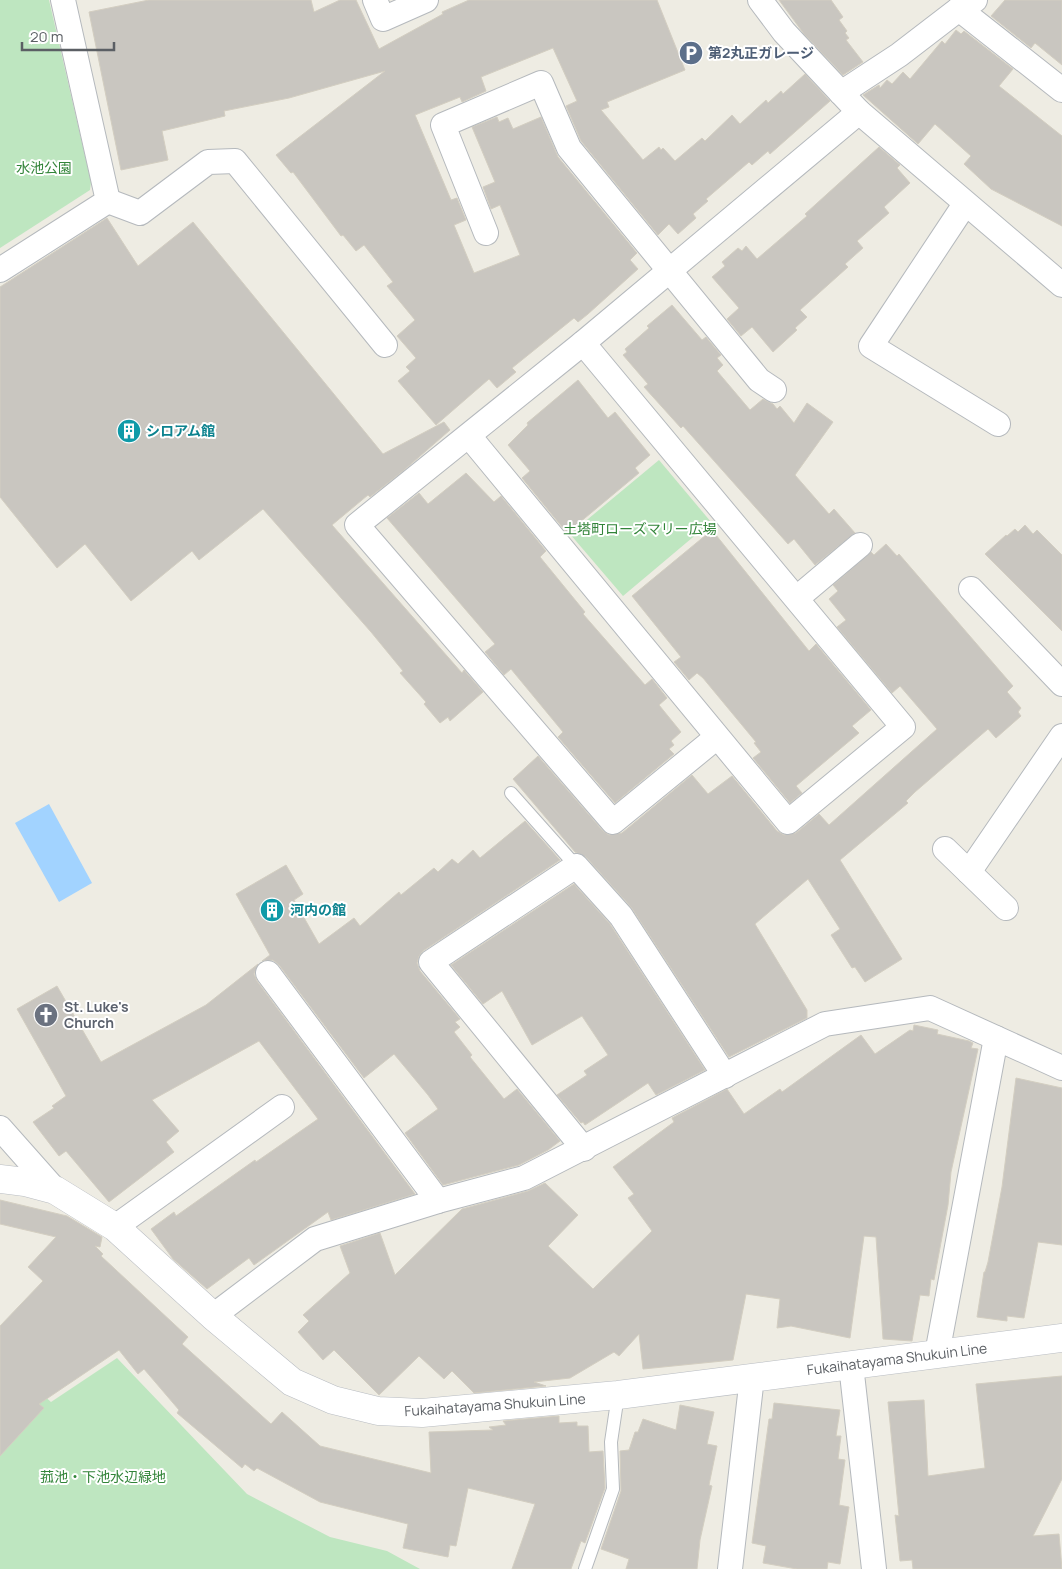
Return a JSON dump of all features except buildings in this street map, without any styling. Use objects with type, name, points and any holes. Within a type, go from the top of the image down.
[{"type":"main road","name":"Fukaihatayama Shukuin Line","points":[[0,1179],[25,1182],[54,1190],[115,1227],[213,1316],[292,1382],[333,1400],[378,1412],[422,1413],[618,1395],[1062,1338]]},
{"type":"street","points":[[63,0],[108,201]]},
{"type":"street","points":[[375,0],[383,19],[426,0]]},
{"type":"street","points":[[760,0],[784,32],[859,112],[1062,285]]},
{"type":"street","points":[[841,93],[899,54],[967,4],[1062,90]]},
{"type":"street","points":[[486,233],[443,124],[542,83],[569,148],[759,380],[774,390]]},
{"type":"street","points":[[717,737],[613,822],[358,525],[583,343],[859,112]]},
{"type":"street","points":[[108,201],[140,213],[208,162],[235,161],[385,345]]},
{"type":"street","points":[[0,270],[108,201]]},
{"type":"street","points":[[965,204],[871,346],[998,424]]},
{"type":"street","points":[[469,436],[788,822],[903,727],[583,343]]},
{"type":"street","points":[[797,598],[860,545]]},
{"type":"street","points":[[971,589],[1062,684]]},
{"type":"street","points":[[969,872],[1062,736]]},
{"type":"street","points":[[945,849],[1006,908]]},
{"type":"street","points":[[584,1149],[431,962],[576,866],[621,916],[725,1076]]},
{"type":"street","points":[[268,973],[438,1200]]},
{"type":"street","points":[[213,1316],[315,1239],[438,1200],[524,1178],[584,1149],[825,1024],[930,1008],[1062,1068]]},
{"type":"street","points":[[937,1354],[996,1038]]},
{"type":"street","points":[[115,1227],[282,1107]]},
{"type":"street","points":[[0,1128],[54,1190]]},
{"type":"street","points":[[851,1365],[874,1569]]},
{"type":"street","points":[[730,1569],[752,1377]]},
{"type":"lane","points":[[511,793],[576,866]]},
{"type":"lane","points":[[585,1569],[613,1489],[611,1442],[618,1395]]},
{"type":"green space","name":"水池公園","points":[[0,0],[49,0],[91,182],[90,190],[0,248]]},
{"type":"green space","name":"土塔町ローズマリー広場","points":[[659,460],[711,522],[623,596],[570,534]]},
{"type":"green space","name":"菰池・下池水辺緑地","points":[[0,1356],[51,1402],[117,1358],[247,1494],[330,1537],[387,1551],[420,1569],[0,1569]]},
{"type":"water","points":[[49,804],[92,883],[59,902],[15,823]]},
{"type":"place","name":"第2丸正ガレージ","points":[[691,53]]},
{"type":"place","name":"シロアム館","points":[[129,431]]},
{"type":"place","name":"河内の館","points":[[272,910]]},
{"type":"place","name":"St. Luke's Church","points":[[46,1015]]}]
